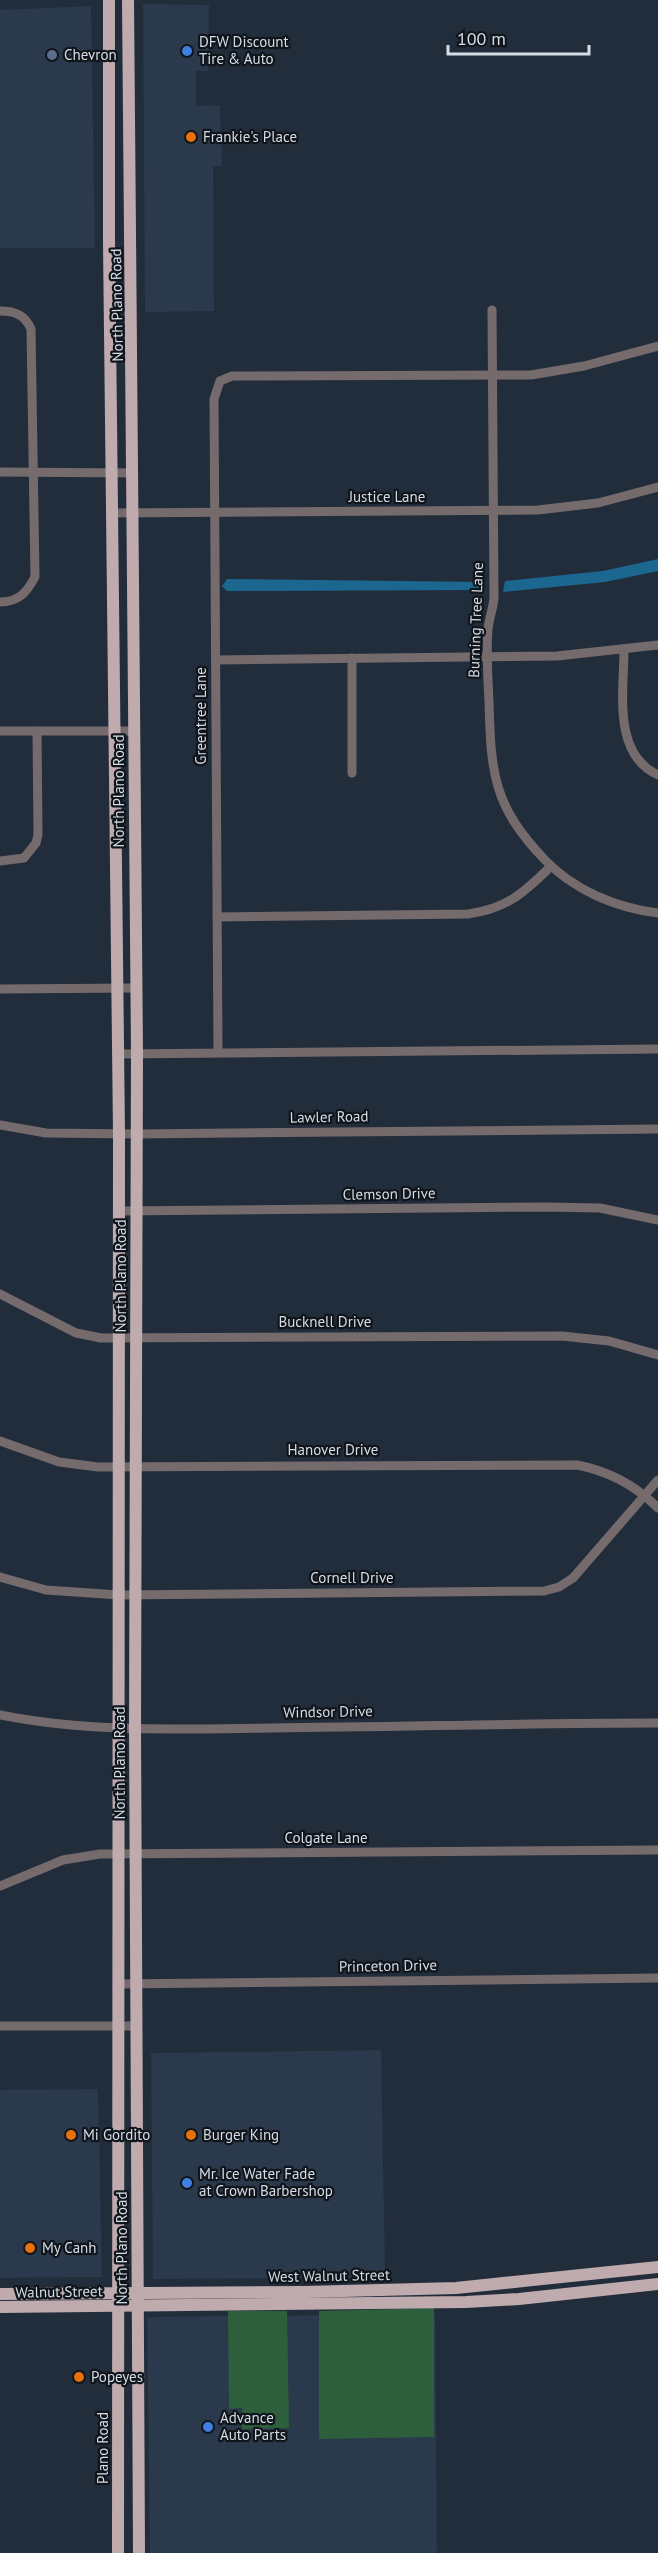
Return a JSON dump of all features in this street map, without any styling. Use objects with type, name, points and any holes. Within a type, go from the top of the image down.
[{"type":"main road","name":"North Plano Road","points":[[109,0],[109,208],[119,1134],[118,2300]]},
{"type":"main road","name":"North Plano Road","points":[[128,0],[137,1053],[135,1728],[139,2553]]},
{"type":"main road","points":[[118,2102],[127,2150],[137,2157],[126,2164],[118,2174]]},
{"type":"main road","name":"West Walnut Street","points":[[137,2300],[456,2288],[658,2267]]},
{"type":"main road","name":"West Walnut Street","points":[[0,2294],[118,2300],[466,2302],[658,2284]]},
{"type":"main road","name":"Walnut Street","points":[[0,2307],[118,2300]]},
{"type":"main road","name":"Plano Road","points":[[118,2300],[118,2553]]},
{"type":"street","name":"Burning Tree Lane","points":[[492,310],[494,598],[488,626],[487,657],[490,759],[496,783],[516,828],[567,881],[629,908],[658,913]]},
{"type":"street","points":[[0,311],[9,311],[24,317],[31,329],[35,577],[28,591],[19,598],[0,602]]},
{"type":"street","points":[[492,375],[531,375],[584,366],[658,346]]},
{"type":"street","name":"Greentree Lane","points":[[218,1052],[214,399],[220,381],[232,376],[492,375]]},
{"type":"street","points":[[0,472],[132,473]]},
{"type":"street","name":"Justice Lane","points":[[113,513],[538,510],[598,503],[658,487]]},
{"type":"street","points":[[216,660],[557,656],[658,645]]},
{"type":"street","points":[[624,649],[627,742],[633,754],[645,767],[658,775]]},
{"type":"street","points":[[352,658],[352,773]]},
{"type":"street","points":[[0,731],[134,731]]},
{"type":"street","points":[[0,861],[24,858],[36,843],[37,731]]},
{"type":"street","points":[[217,916],[468,914],[488,911],[525,892],[551,866]]},
{"type":"street","points":[[0,989],[135,988]]},
{"type":"street","points":[[118,1054],[658,1050]]},
{"type":"street","name":"Lawler Road","points":[[0,1125],[46,1132],[119,1134],[658,1129]]},
{"type":"street","name":"Clemson Drive","points":[[119,1211],[546,1207],[600,1208],[658,1220]]},
{"type":"street","name":"Bucknell Drive","points":[[0,1294],[75,1333],[101,1338],[562,1336],[609,1341],[658,1355]]},
{"type":"street","name":"Hanover Drive","points":[[0,1441],[59,1462],[118,1467],[577,1465],[599,1469],[645,1495],[658,1508]]},
{"type":"street","name":"Cornell Drive","points":[[0,1577],[46,1590],[119,1595],[544,1591],[559,1587],[573,1578],[658,1480]]},
{"type":"street","name":"Windsor Drive","points":[[0,1715],[41,1723],[135,1728],[658,1723]]},
{"type":"street","name":"Colgate Lane","points":[[0,1886],[63,1860],[118,1854],[658,1850]]},
{"type":"street","name":"Princeton Drive","points":[[117,1984],[658,1978]]},
{"type":"street","points":[[0,2026],[136,2026]]},
{"type":"shaded area","points":[[143,4],[209,5],[208,71],[196,71],[196,106],[220,105],[222,166],[213,167],[214,311],[145,312]]},
{"type":"shaded area","points":[[91,6],[95,248],[0,248],[0,10]]},
{"type":"shaded area","points":[[381,2050],[385,2270],[390,2277],[153,2279],[151,2053]]},
{"type":"shaded area","points":[[98,2089],[102,2277],[0,2278],[0,2090]]},
{"type":"shaded area","points":[[435,2314],[437,2553],[150,2553],[147,2317]]},
{"type":"green space","points":[[434,2308],[434,2437],[319,2439],[319,2311]]},
{"type":"green space","points":[[228,2311],[287,2311],[289,2428],[242,2429],[242,2408],[229,2409]]},
{"type":"water","points":[[658,559],[658,571],[605,582],[503,592],[505,581],[603,571]]},
{"type":"water","points":[[227,579],[483,582],[482,590],[227,591],[222,586]]},
{"type":"place","name":"DFW Discount Tire & Auto","points":[[187,51]]},
{"type":"place","name":"Chevron","points":[[52,55]]},
{"type":"place","name":"Frankie's Place","points":[[191,137]]},
{"type":"place","name":"Mi Gordito","points":[[71,2135]]},
{"type":"place","name":"Burger King","points":[[191,2135]]},
{"type":"place","name":"Mr. Ice Water Fade at Crown Barbershop","points":[[187,2183]]},
{"type":"place","name":"My Canh","points":[[30,2248]]},
{"type":"place","name":"Popeyes","points":[[79,2377]]},
{"type":"place","name":"Advance Auto Parts","points":[[208,2427]]}]
